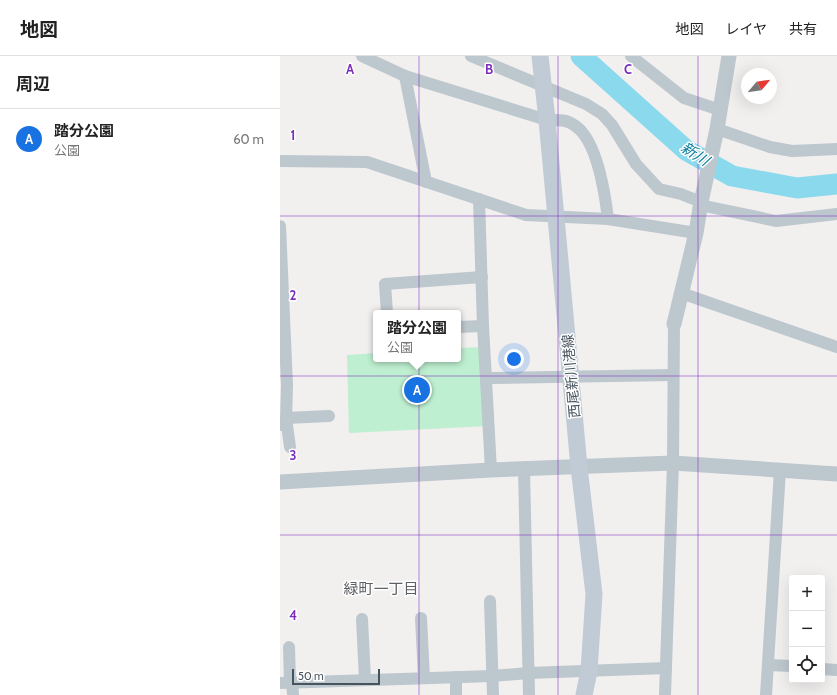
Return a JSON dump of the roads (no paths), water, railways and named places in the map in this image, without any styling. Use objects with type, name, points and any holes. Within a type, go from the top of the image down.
[{"type":"main road","name":"西尾新川港線","points":[[542,71],[571,377],[594,594],[589,671],[584,695]]},
{"type":"street","points":[[362,56],[405,76],[547,120],[565,120],[575,125],[586,138],[597,163],[604,188],[608,219]]},
{"type":"street","points":[[471,56],[542,71],[602,114],[612,126],[636,164],[658,189],[681,194],[700,204],[776,221],[837,214]]},
{"type":"street","points":[[631,56],[684,98],[720,110]]},
{"type":"street","points":[[665,695],[673,463],[674,324],[696,233],[700,204],[717,130],[729,56]]},
{"type":"street","points":[[405,76],[426,182]]},
{"type":"street","points":[[717,130],[770,147],[792,151],[837,149]]},
{"type":"street","points":[[280,161],[367,162],[526,215],[608,219],[696,233]]},
{"type":"street","points":[[479,199],[491,470]]},
{"type":"street","points":[[280,226],[287,385],[283,421],[290,447]]},
{"type":"street","points":[[387,310],[385,284],[482,277]]},
{"type":"street","points":[[681,292],[837,347]]},
{"type":"street","points":[[461,327],[484,326]]},
{"type":"street","points":[[490,378],[674,375]]},
{"type":"street","points":[[283,421],[329,416]]},
{"type":"street","points":[[280,482],[491,470],[673,463],[837,474]]},
{"type":"street","points":[[524,469],[529,695]]},
{"type":"street","points":[[766,695],[780,470]]},
{"type":"street","points":[[490,601],[493,695]]},
{"type":"street","points":[[421,618],[424,678]]},
{"type":"street","points":[[362,619],[365,680]]},
{"type":"street","points":[[289,647],[287,683],[293,695]]},
{"type":"street","points":[[768,665],[789,666]]},
{"type":"street","points":[[287,683],[666,668]]},
{"type":"street","points":[[825,668],[837,670]]},
{"type":"street","points":[[456,677],[456,695]]},
{"type":"waterway","name":"新川","points":[[581,56],[686,150],[732,176],[797,188],[837,184]]},
{"type":"place","name":"踏分公園","points":[[417,390]]},
{"type":"district","name":"緑町一丁目","points":[[381,589]]}]
